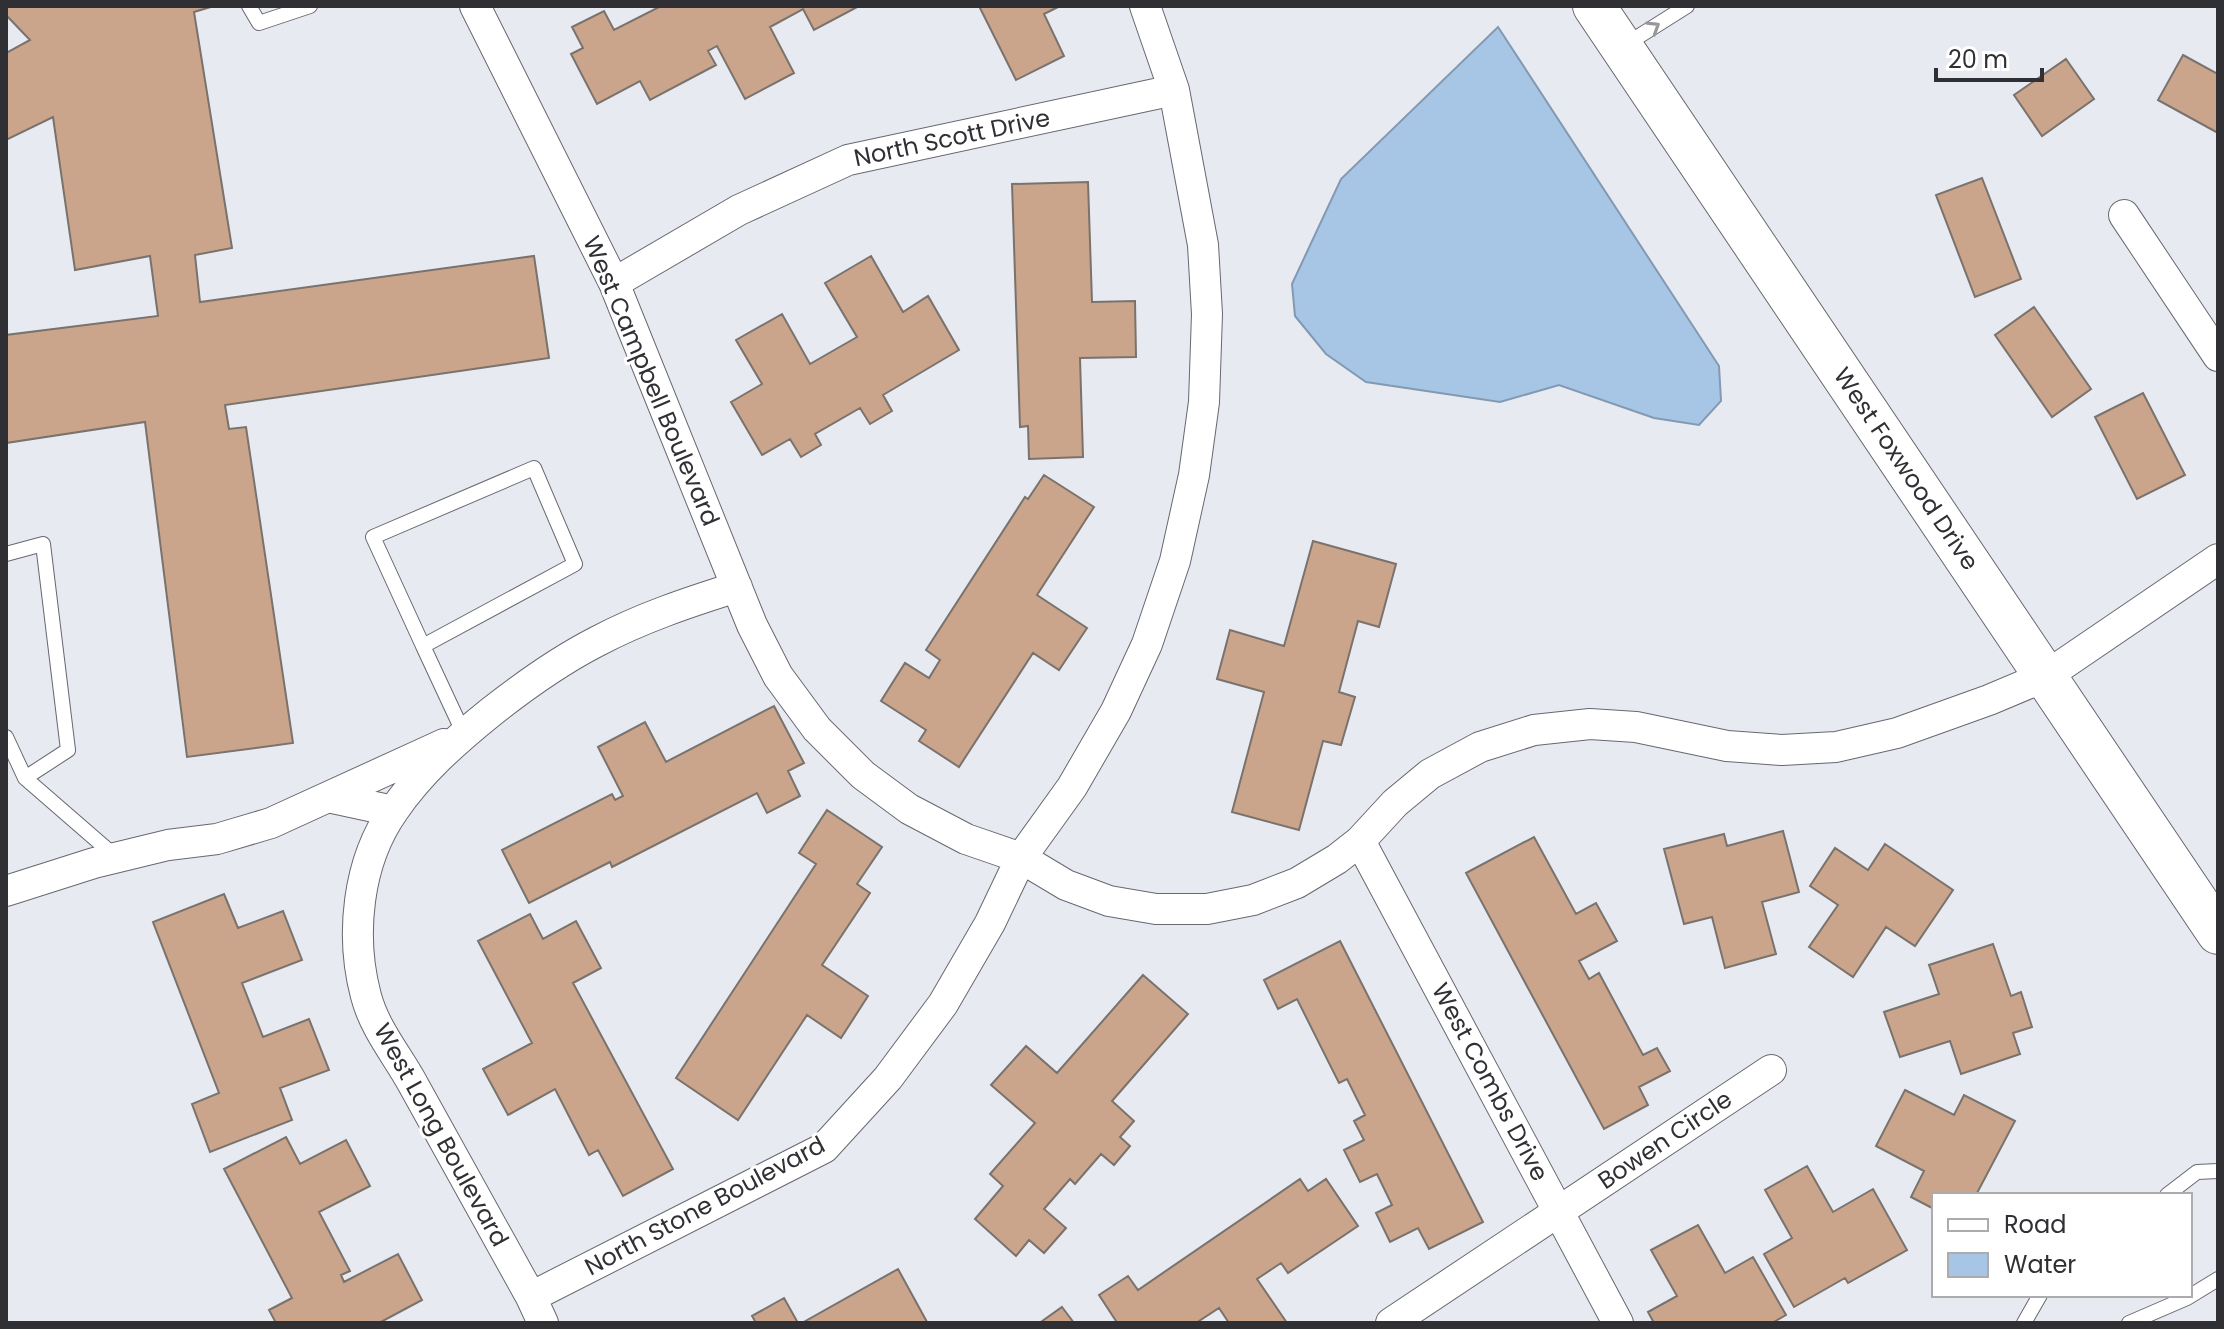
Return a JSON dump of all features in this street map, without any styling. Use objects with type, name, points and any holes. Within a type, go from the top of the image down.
[{"type":"main road","name":"West Foxwood Drive","points":[[1594,6],[2218,933]]},
{"type":"street","name":"West Campbell Boulevard","points":[[475,6],[614,283],[752,625],[778,676],[817,729],[863,775],[921,815],[966,839],[1021,858],[1066,885],[1109,901],[1156,909],[1207,909],[1253,900],[1297,883],[1360,841],[1395,803],[1430,774],[1480,747],[1534,730],[1590,724],[1636,727],[1727,746],[1782,750],[1836,747],[1897,733],[2046,676],[2218,559]]},
{"type":"street","name":"North Stone Boulevard","points":[[537,1310],[824,1148],[888,1078],[943,1004],[990,923],[1021,858],[1072,787],[1116,711],[1141,657],[1175,561],[1194,475],[1204,402],[1207,314],[1203,245],[1174,90],[1145,6]]},
{"type":"street","name":"North Scott Drive","points":[[614,283],[739,210],[848,160],[1174,90]]},
{"type":"street","points":[[2124,215],[2218,356]]},
{"type":"street","points":[[6,891],[116,858],[168,845],[217,839],[271,823],[464,734],[528,684],[597,642],[671,608],[737,587]]},
{"type":"street","name":"West Long Boulevard","points":[[464,734],[422,775],[393,811],[369,861],[359,903],[358,946],[367,997],[383,1037],[409,1076],[537,1310]]},
{"type":"street","points":[[328,797],[393,811]]},
{"type":"street","name":"West Combs Drive","points":[[1360,841],[1618,1323]]},
{"type":"street","name":"Bowen Circle","points":[[1391,1323],[1771,1070]]},
{"type":"lane","points":[[249,6],[259,23],[310,6]]},
{"type":"lane","points":[[1621,48],[1687,6]]},
{"type":"lane","points":[[423,646],[575,564],[534,468],[373,537],[423,646],[464,734]]},
{"type":"lane","points":[[6,554],[43,544],[68,750],[25,778]]},
{"type":"lane","points":[[6,737],[25,778],[116,858]]},
{"type":"lane","points":[[2170,1193],[2197,1172],[2218,1171]]},
{"type":"lane","points":[[2192,1295],[2218,1279]]},
{"type":"lane","points":[[2024,1323],[2039,1297]]},
{"type":"lane","points":[[2129,1323],[2189,1297]]},
{"type":"water","points":[[1498,27],[1719,366],[1721,401],[1699,425],[1654,418],[1559,385],[1500,402],[1366,382],[1326,354],[1295,316],[1292,284],[1341,179]]},
{"type":"building","points":[[6,6],[214,6],[194,12],[232,248],[195,255],[200,302],[534,256],[549,358],[225,405],[229,429],[246,427],[293,743],[187,757],[145,422],[6,443],[6,335],[158,316],[150,256],[75,270],[53,117],[6,140],[6,53],[30,40],[6,15]]},
{"type":"building","points":[[661,6],[859,6],[814,30],[803,9],[770,27],[794,73],[745,99],[717,46],[708,51],[716,65],[650,100],[640,81],[597,104],[571,54],[583,48],[572,27],[604,11],[614,30]]},
{"type":"building","points":[[979,6],[1060,6],[1044,14],[1064,56],[1016,80]]},
{"type":"building","points":[[2183,55],[2218,74],[2218,133],[2158,100]]},
{"type":"building","points":[[2066,59],[2094,99],[2042,136],[2014,95]]},
{"type":"building","points":[[1982,178],[2021,279],[1975,297],[1936,195]]},
{"type":"building","points":[[1088,182],[1092,302],[1135,301],[1136,357],[1080,358],[1083,457],[1029,459],[1028,426],[1020,427],[1012,184]]},
{"type":"building","points":[[871,256],[903,312],[928,296],[959,350],[883,395],[892,411],[870,424],[860,408],[815,434],[821,445],[801,457],[790,439],[762,455],[731,402],[762,384],[736,340],[782,314],[810,364],[857,337],[825,283]]},
{"type":"building","points":[[2034,307],[2091,389],[2052,417],[1995,335]]},
{"type":"building","points":[[2143,393],[2185,475],[2137,499],[2095,417]]},
{"type":"building","points":[[1044,475],[1094,507],[1037,595],[1087,628],[1059,670],[1033,653],[959,767],[919,741],[926,730],[881,701],[905,663],[929,678],[940,660],[926,650],[1025,497],[1028,499]]},
{"type":"building","points":[[1313,541],[1396,564],[1379,627],[1358,621],[1339,692],[1355,697],[1341,745],[1323,741],[1299,830],[1232,812],[1264,692],[1217,679],[1230,630],[1284,646]]},
{"type":"building","points":[[774,706],[804,763],[788,771],[800,796],[767,813],[757,793],[612,867],[610,862],[529,903],[502,850],[612,794],[615,800],[623,796],[598,747],[645,722],[666,762]]},
{"type":"building","points":[[827,810],[882,847],[857,884],[870,893],[822,965],[868,996],[841,1038],[807,1015],[738,1120],[676,1078],[816,864],[799,853]]},
{"type":"building","points":[[1783,831],[1799,892],[1762,902],[1776,954],[1725,968],[1712,917],[1684,924],[1664,849],[1724,834],[1727,846]]},
{"type":"building","points":[[1534,837],[1576,914],[1596,903],[1617,941],[1579,961],[1589,979],[1599,973],[1643,1055],[1657,1048],[1670,1071],[1639,1087],[1648,1105],[1604,1129],[1466,873]]},
{"type":"building","points":[[1885,844],[1953,890],[1915,946],[1886,927],[1853,977],[1809,947],[1838,905],[1810,886],[1835,848],[1868,870]]},
{"type":"building","points":[[224,894],[238,928],[283,911],[302,960],[242,983],[263,1037],[309,1019],[329,1070],[280,1088],[292,1120],[210,1152],[192,1104],[219,1093],[153,922]]},
{"type":"building","points":[[530,914],[543,939],[576,921],[601,968],[573,983],[673,1169],[623,1196],[598,1150],[589,1155],[555,1089],[508,1115],[483,1069],[532,1043],[478,941]]},
{"type":"building","points":[[1340,941],[1483,1222],[1429,1249],[1418,1228],[1390,1242],[1376,1213],[1392,1205],[1377,1174],[1360,1182],[1344,1150],[1364,1140],[1354,1121],[1365,1115],[1347,1079],[1339,1083],[1297,999],[1278,1009],[1264,980]]},
{"type":"building","points":[[1993,944],[2011,996],[2021,992],[2032,1027],[2013,1033],[2020,1054],[1961,1074],[1950,1041],[1900,1057],[1884,1012],[1939,994],[1929,965]]},
{"type":"building","points":[[1143,975],[1188,1014],[1112,1101],[1134,1121],[1120,1137],[1130,1146],[1114,1165],[1101,1154],[1075,1184],[1070,1179],[1044,1209],[1066,1228],[1044,1253],[1029,1240],[1016,1256],[975,1219],[1003,1186],[990,1174],[1035,1123],[991,1085],[1026,1046],[1057,1073]]},
{"type":"building","points":[[1905,1090],[1954,1115],[1964,1095],[2015,1121],[1977,1193],[1932,1193],[1932,1208],[1911,1197],[1924,1171],[1876,1146]]},
{"type":"building","points":[[286,1137],[300,1164],[346,1140],[370,1186],[319,1212],[350,1271],[341,1275],[344,1282],[398,1254],[422,1300],[379,1323],[276,1323],[269,1310],[292,1298],[224,1169]]},
{"type":"building","points":[[1807,1166],[1833,1212],[1873,1189],[1907,1250],[1848,1283],[1845,1278],[1794,1307],[1764,1254],[1792,1238],[1765,1190]]},
{"type":"building","points":[[1300,1179],[1308,1191],[1326,1179],[1358,1226],[1288,1273],[1281,1263],[1257,1279],[1287,1323],[1229,1323],[1219,1308],[1196,1323],[1113,1323],[1116,1321],[1099,1295],[1128,1276],[1138,1290]]},
{"type":"building","points":[[1698,1225],[1725,1273],[1753,1257],[1786,1315],[1772,1323],[1654,1323],[1648,1312],[1677,1296],[1651,1250]]},
{"type":"building","points":[[898,1269],[927,1322],[802,1323]]},
{"type":"building","points":[[784,1298],[798,1323],[756,1323],[752,1316]]},
{"type":"building","points":[[1062,1307],[1074,1323],[1041,1322]]}]
